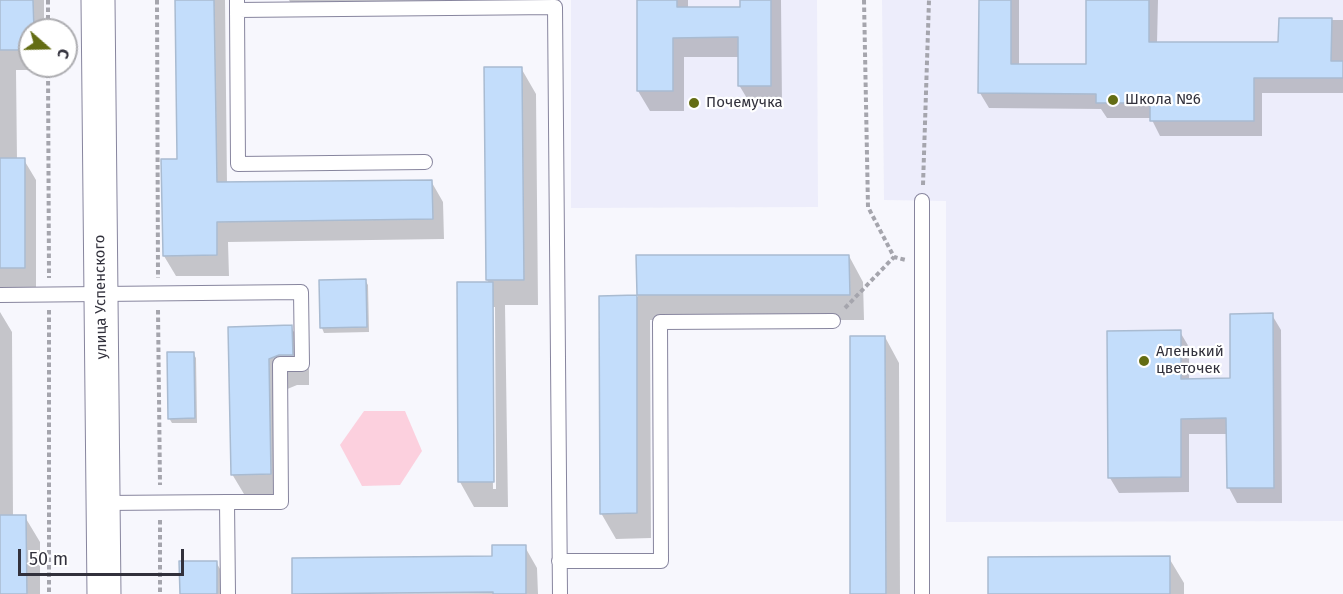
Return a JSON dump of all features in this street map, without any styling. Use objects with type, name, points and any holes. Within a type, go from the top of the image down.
[{"type":"street","name":"улица Успенского","points":[[98,0],[104,594]]},
{"type":"lane","points":[[425,162],[238,164],[237,5],[555,7],[560,594]]},
{"type":"lane","points":[[922,201],[922,594]]},
{"type":"lane","points":[[0,295],[302,292],[302,364],[280,364],[281,502],[104,503]]},
{"type":"lane","points":[[559,561],[661,561],[660,322],[833,321]]},
{"type":"lane","points":[[227,502],[228,594]]},
{"type":"path","points":[[48,0],[48,18]]},
{"type":"path","points":[[864,0],[868,207],[894,257]]},
{"type":"path","points":[[922,201],[929,0]]},
{"type":"path","points":[[48,78],[49,594]]},
{"type":"path","points":[[894,257],[922,263]]},
{"type":"path","points":[[833,321],[894,257]]},
{"type":"shaded area","name":"Почемучка","points":[[571,0],[817,0],[818,207],[571,208]]},
{"type":"shaded area","points":[[882,0],[1343,0],[1343,521],[946,522],[946,201],[884,200]]},
{"type":"shaded area","points":[[364,411],[405,411],[422,451],[400,485],[362,486],[340,445]]},
{"type":"building","points":[[0,0],[33,0],[34,18],[18,18],[18,50],[0,50]]},
{"type":"building","points":[[175,0],[214,0],[217,182],[432,180],[433,219],[217,222],[217,255],[163,256],[161,159],[177,159]]},
{"type":"building","points":[[637,0],[677,0],[677,7],[740,7],[740,0],[771,0],[771,86],[738,86],[738,37],[673,38],[673,91],[637,91]]},
{"type":"building","points":[[979,0],[1011,0],[1011,64],[1086,64],[1086,0],[1149,0],[1149,42],[1278,42],[1279,18],[1332,18],[1331,61],[1343,61],[1343,78],[1254,78],[1254,121],[1150,121],[1150,103],[1096,103],[1096,94],[978,93]]},
{"type":"building","points":[[484,67],[522,67],[524,280],[486,280]]},
{"type":"building","points":[[0,158],[25,158],[25,268],[0,268]]},
{"type":"building","points":[[636,255],[849,255],[850,295],[637,295]]},
{"type":"building","points":[[366,279],[367,327],[320,328],[319,280]]},
{"type":"building","points":[[457,282],[493,282],[494,482],[458,482]]},
{"type":"building","points":[[637,295],[637,513],[600,514],[599,296]]},
{"type":"building","points":[[1273,313],[1274,488],[1227,488],[1226,418],[1181,419],[1181,477],[1108,478],[1107,331],[1181,330],[1181,379],[1230,378],[1230,314]]},
{"type":"building","points":[[292,325],[293,355],[279,355],[269,359],[271,474],[231,475],[228,327]]},
{"type":"building","points":[[850,336],[885,336],[886,594],[850,594]]},
{"type":"building","points":[[167,352],[194,352],[195,418],[168,419]]},
{"type":"building","points":[[0,515],[26,515],[27,594],[0,594]]},
{"type":"building","points":[[492,545],[526,545],[526,594],[493,594],[493,592],[292,594],[292,558],[492,556]]},
{"type":"building","points":[[1170,556],[1170,594],[988,594],[988,557]]},
{"type":"building","points":[[179,561],[217,561],[217,594],[180,594]]},
{"type":"place","name":"Школа №6","points":[[1113,100]]},
{"type":"place","name":"Почемучка","points":[[694,103]]},
{"type":"place","name":"Аленький цветочек","points":[[1144,361]]}]
